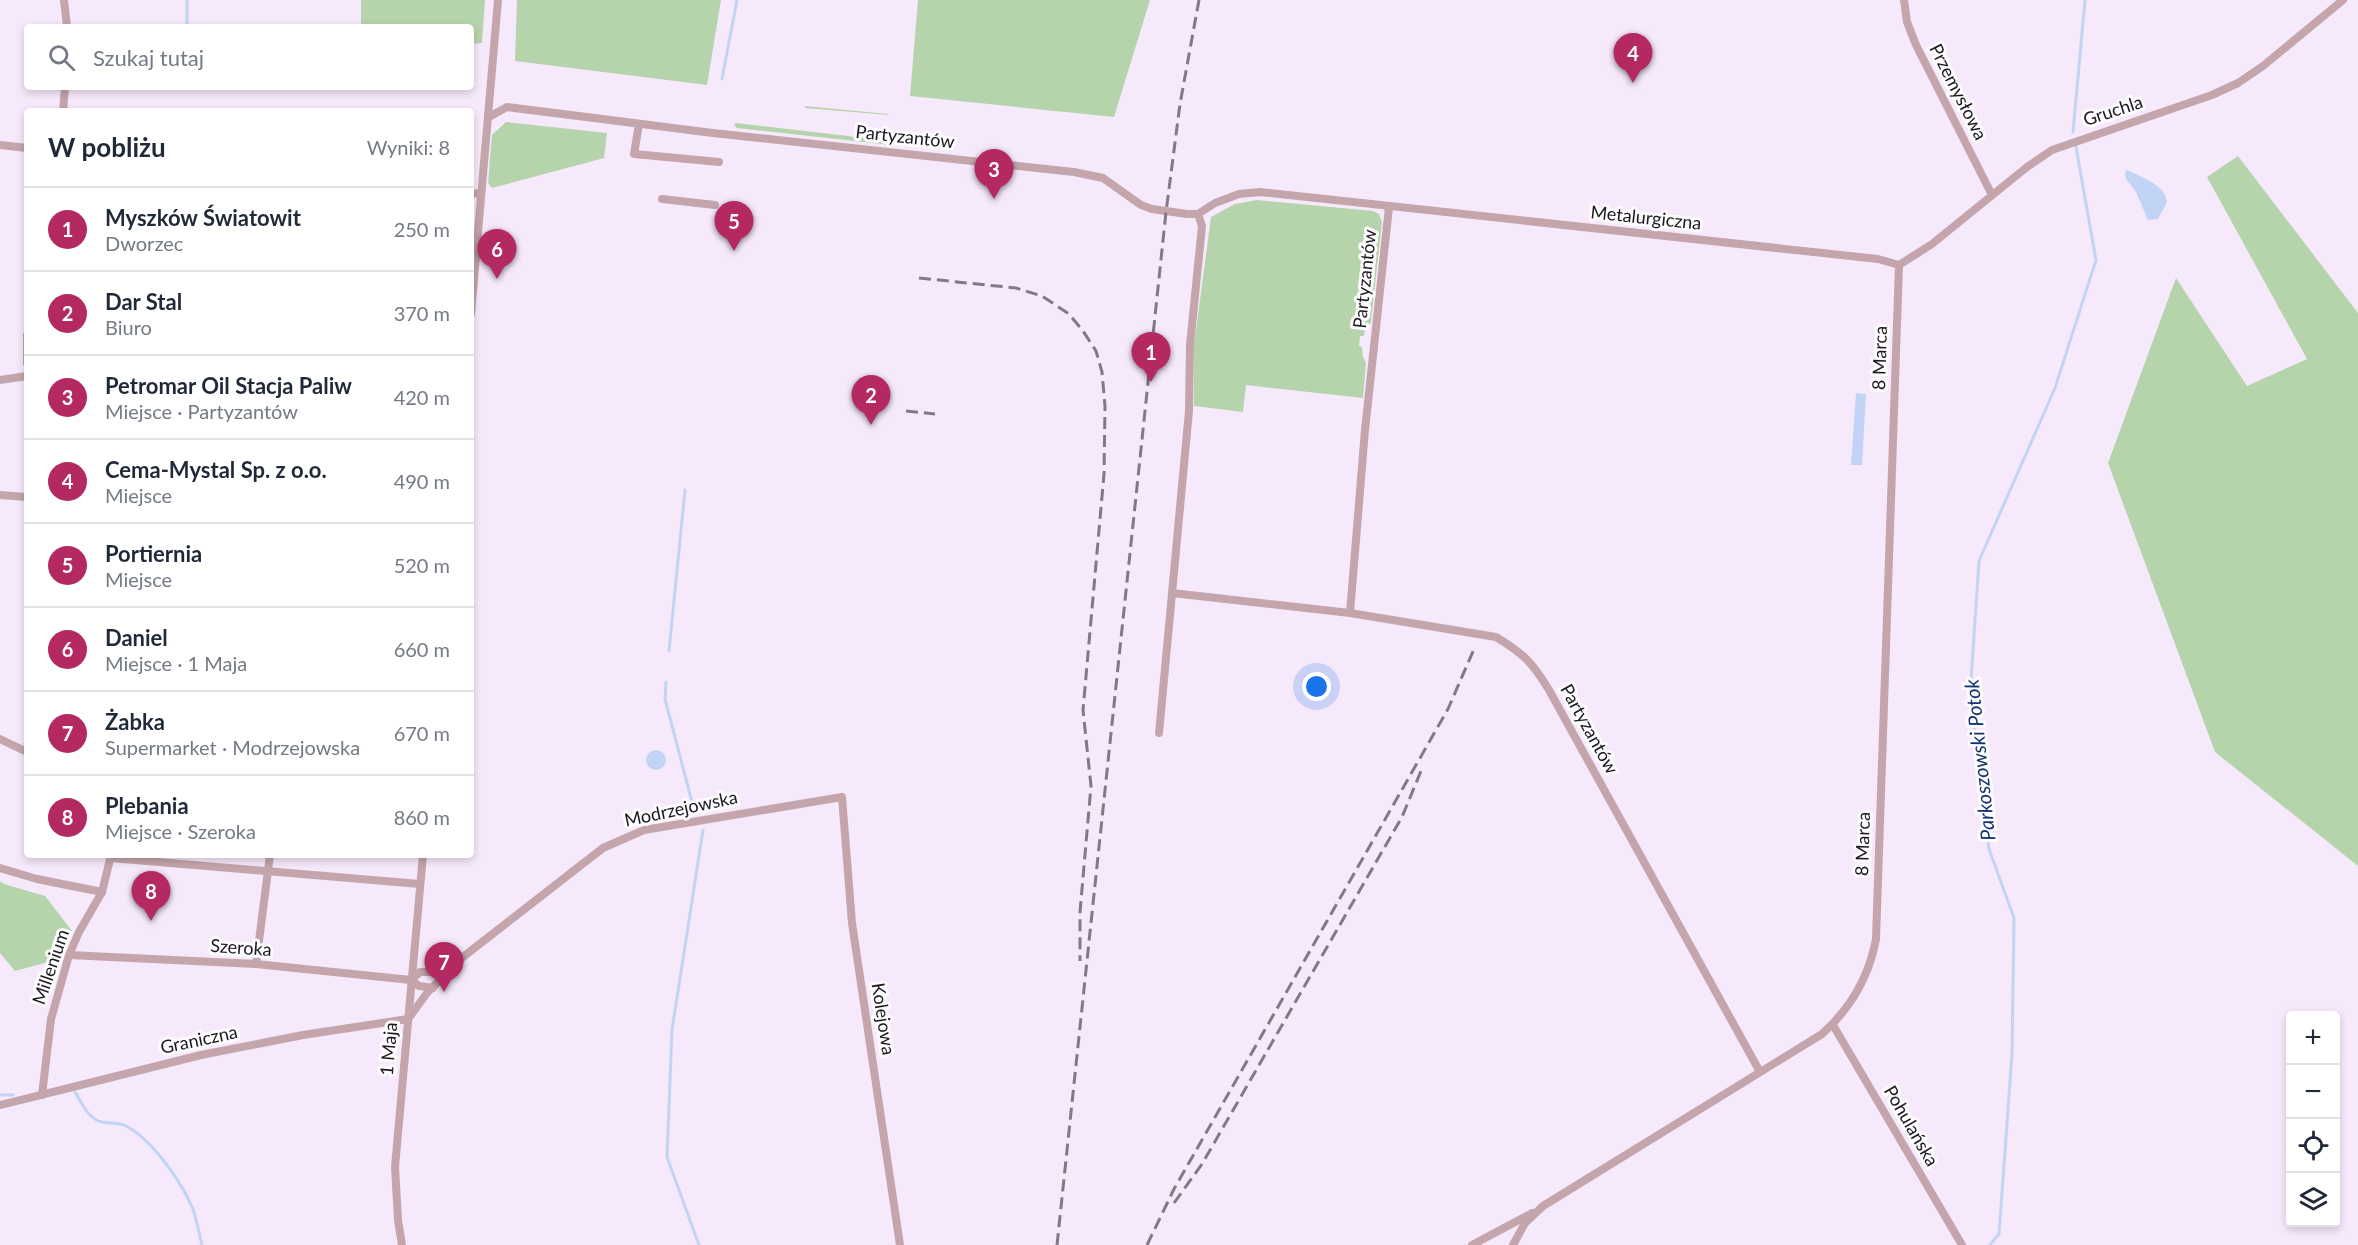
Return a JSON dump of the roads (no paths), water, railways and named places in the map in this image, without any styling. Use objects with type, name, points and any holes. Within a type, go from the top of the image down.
[{"type":"street","points":[[64,0],[67,24]]},
{"type":"street","points":[[474,247],[476,193],[489,117],[498,0]]},
{"type":"street","name":"Przemysłowa","points":[[1905,0],[1907,22],[1916,45],[1992,195]]},
{"type":"street","name":"Gruchla","points":[[1899,266],[1932,244],[2039,158],[2061,145],[2203,98],[2238,83],[2270,60],[2343,0]]},
{"type":"street","points":[[63,108],[65,90]]},
{"type":"street","name":"Partyzantów","points":[[489,117],[507,107],[639,124],[1074,172],[1103,178],[1141,205],[1152,209],[1198,214],[1215,203],[1239,194],[1260,192],[1389,207],[1365,430],[1350,613],[1496,637],[1514,648],[1534,665],[1761,1072]]},
{"type":"street","points":[[639,124],[634,154],[719,162]]},
{"type":"street","points":[[0,145],[24,148]]},
{"type":"street","points":[[662,199],[715,205]]},
{"type":"street","name":"Metalurgiczna","points":[[1389,207],[1878,260],[1899,266]]},
{"type":"street","points":[[1159,733],[1189,411],[1190,345],[1202,226],[1198,214]]},
{"type":"street","name":"8 Marca","points":[[1514,1243],[1525,1223],[1538,1210],[1811,1042],[1833,1025],[1862,984],[1876,939],[1899,266]]},
{"type":"street","points":[[0,380],[24,376]]},
{"type":"street","points":[[0,495],[24,497]]},
{"type":"street","points":[[1172,593],[1350,613]]},
{"type":"street","points":[[0,739],[24,751]]},
{"type":"street","name":"Modrzejowska","points":[[408,1019],[459,960],[603,848],[624,837],[644,830],[842,797]]},
{"type":"street","name":"Kolejowa","points":[[842,797],[852,923],[900,1245]]},
{"type":"street","name":"Millenium","points":[[42,1095],[51,1019],[69,955],[102,892],[110,858]]},
{"type":"street","points":[[131,858],[420,884]]},
{"type":"street","points":[[256,964],[270,858]]},
{"type":"street","name":"1 Maja","points":[[402,1245],[395,1167],[423,858]]},
{"type":"street","points":[[0,868],[37,879],[102,892]]},
{"type":"street","name":"Szeroka","points":[[69,955],[256,964],[411,980]]},
{"type":"street","name":"Modrzejowska","points":[[411,980],[420,972],[433,972],[459,960]]},
{"type":"street","points":[[411,980],[419,987],[433,988]]},
{"type":"street","name":"Graniczna","points":[[0,1105],[201,1055],[303,1035],[408,1019]]},
{"type":"street","name":"Pohulańska","points":[[1833,1025],[1962,1245]]},
{"type":"street","points":[[1472,1245],[1538,1210]]},
{"type":"water","points":[[2127,170],[2158,186],[2166,196],[2167,202],[2158,219],[2148,220],[2136,192],[2126,179]]},
{"type":"water","points":[[1856,393],[1866,394],[1862,465],[1851,465]]},
{"type":"water","points":[[656,750],[663,753],[666,760],[663,767],[656,770],[649,767],[646,760],[649,753]]},
{"type":"waterway","points":[[187,0],[187,24]]},
{"type":"waterway","points":[[722,79],[737,0]]},
{"type":"waterway","name":"Parkoszowski Potok","points":[[2073,132],[2085,0]]},
{"type":"waterway","name":"Parkoszowski Potok","points":[[1990,1245],[1999,1234],[2012,1054],[2014,918],[1989,849],[1970,695],[1979,561],[2055,388],[2096,260],[2076,147]]},
{"type":"waterway","points":[[669,651],[685,490]]},
{"type":"waterway","points":[[666,682],[665,699],[692,802]]},
{"type":"waterway","points":[[699,1245],[667,1157],[672,1030],[703,830]]},
{"type":"waterway","points":[[75,1092],[86,1110],[97,1121],[128,1127],[138,1133],[157,1152],[174,1175],[193,1209],[202,1245]]},
{"type":"waterway","points":[[0,1095],[13,1095]]},
{"type":"railway","points":[[1057,1245],[1166,212],[1180,104],[1199,0]]},
{"type":"railway","points":[[919,278],[1016,288],[1042,296],[1069,314],[1083,331],[1096,351],[1102,372],[1105,406],[1104,474],[1083,710],[1091,786],[1080,912],[1080,961]]},
{"type":"railway","points":[[906,411],[935,414]]},
{"type":"railway","points":[[1147,1245],[1174,1189],[1448,709],[1474,649]]},
{"type":"railway","points":[[1174,1203],[1202,1164],[1402,817],[1421,771]]},
{"type":"place","name":"Cema-Mystal Sp. z o.o.","points":[[1633,83]]},
{"type":"place","name":"Petromar Oil Stacja Paliw","points":[[994,199]]},
{"type":"place","name":"Portiernia","points":[[734,251]]},
{"type":"place","name":"Daniel","points":[[497,279]]},
{"type":"place","name":"Myszków Światowit","points":[[1151,382]]},
{"type":"place","name":"Dar Stal","points":[[871,425]]},
{"type":"place","name":"Plebania","points":[[151,921]]},
{"type":"place","name":"Żabka","points":[[444,992]]}]
